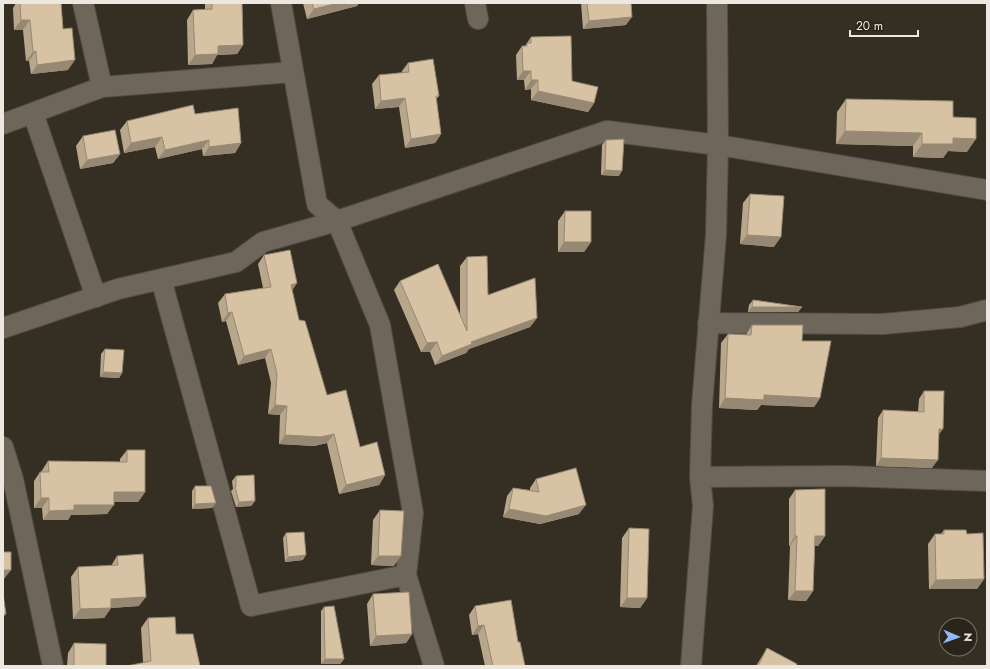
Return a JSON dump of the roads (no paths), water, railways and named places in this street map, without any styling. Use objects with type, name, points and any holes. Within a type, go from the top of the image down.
[{"type":"street","points":[[83,3],[102,88]]},
{"type":"street","points":[[281,3],[317,204],[337,221],[380,325],[414,513],[406,575],[434,666]]},
{"type":"street","points":[[691,666],[703,506],[700,477],[702,405],[716,235],[718,144],[717,3]]},
{"type":"street","points":[[3,124],[102,88],[293,72]]},
{"type":"street","points":[[33,113],[96,297]]},
{"type":"street","points":[[3,328],[118,289],[236,262],[262,242],[337,221],[607,131],[718,144],[987,190]]},
{"type":"street","points":[[161,279],[251,606],[406,575]]},
{"type":"street","points":[[708,324],[883,324],[960,317],[987,310]]},
{"type":"street","points":[[3,447],[13,478],[53,666]]},
{"type":"street","points":[[700,477],[844,476],[987,481]]}]
